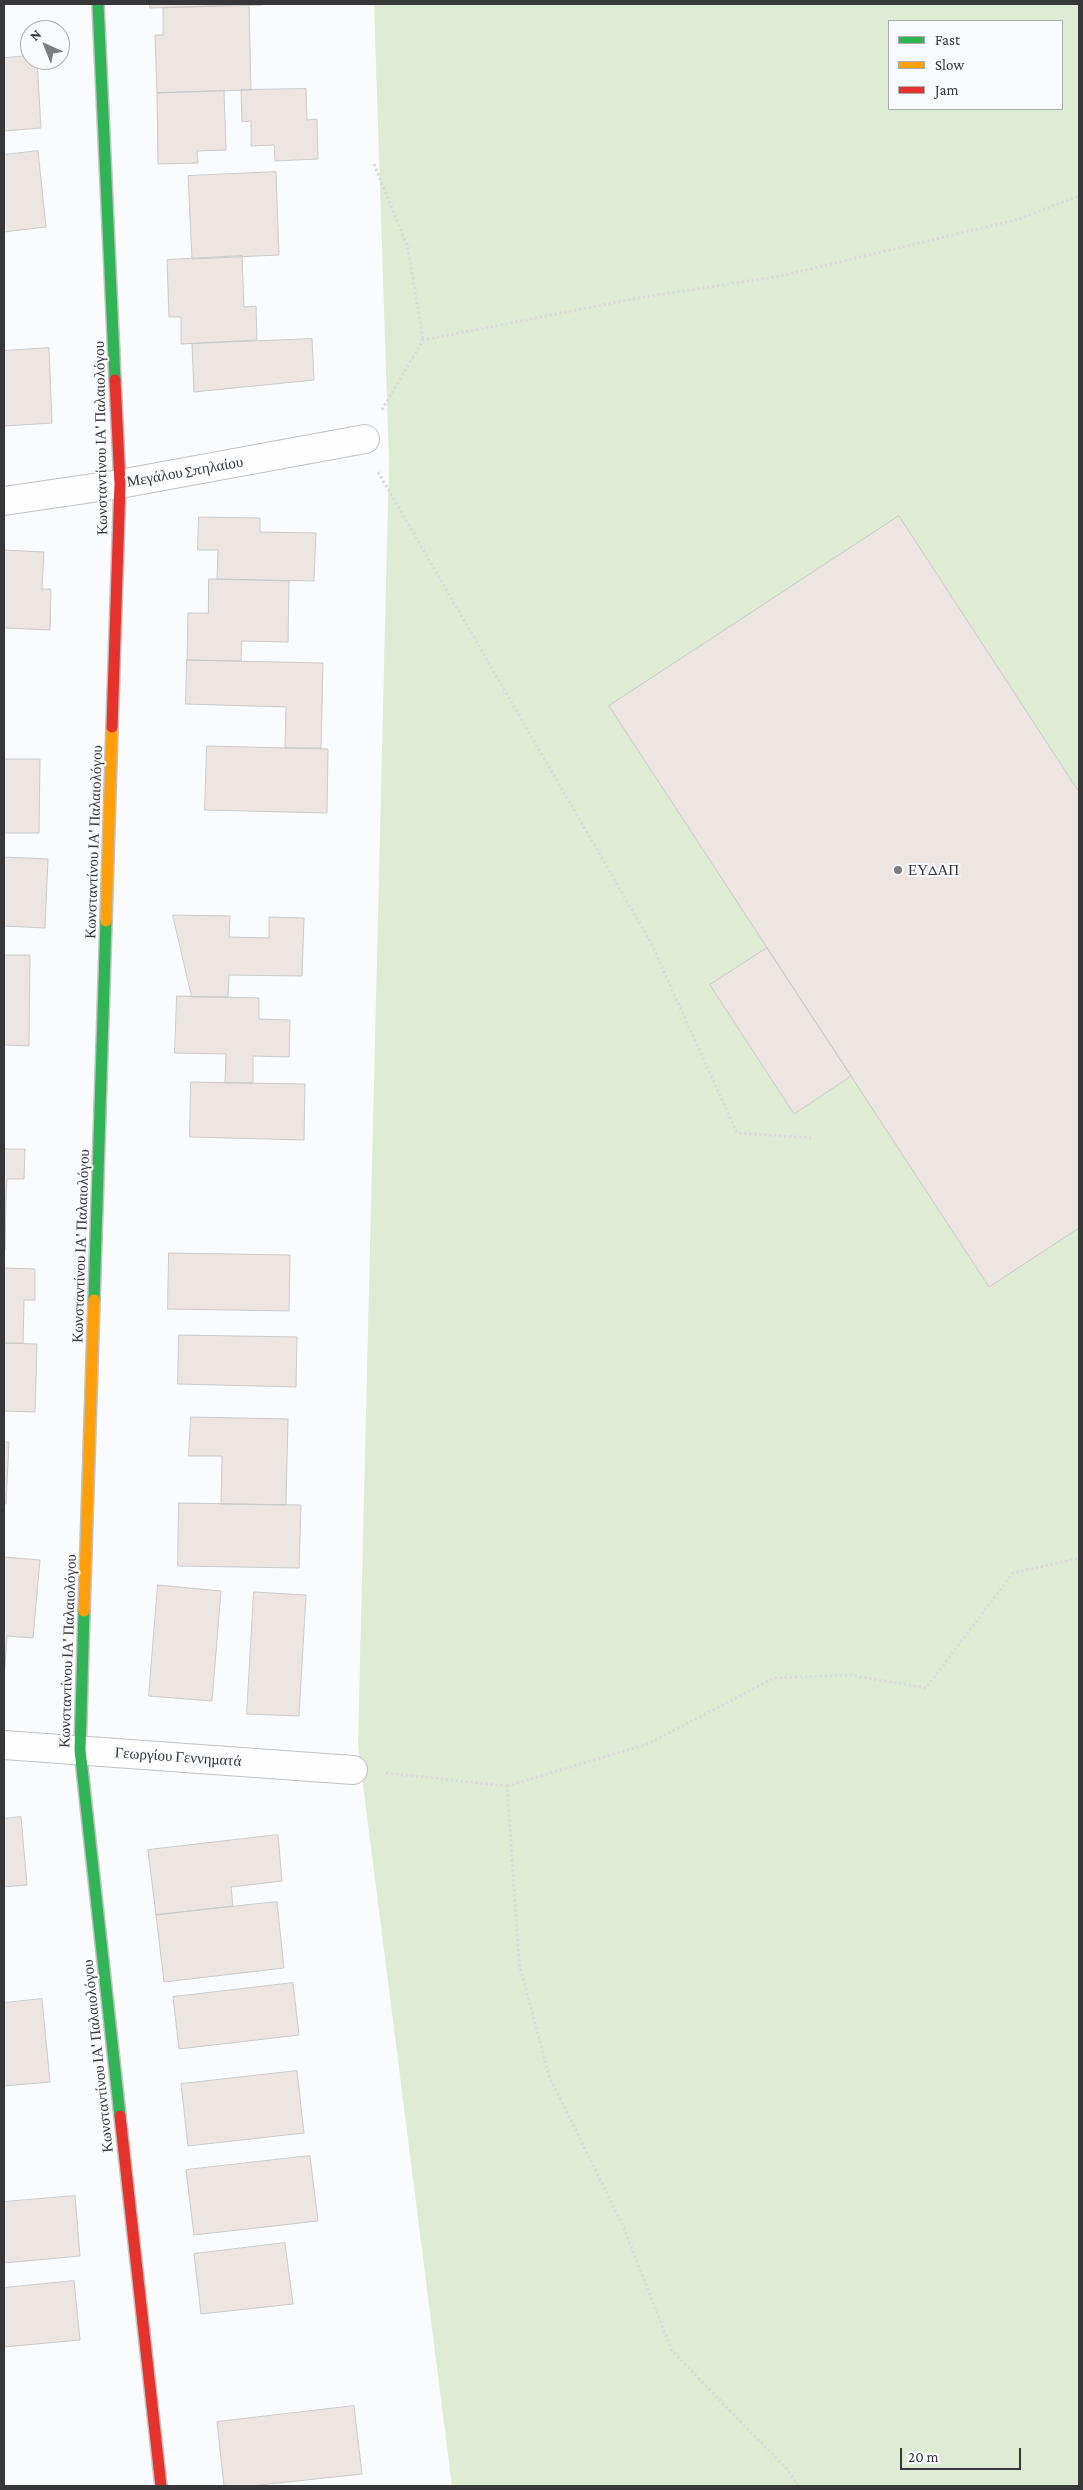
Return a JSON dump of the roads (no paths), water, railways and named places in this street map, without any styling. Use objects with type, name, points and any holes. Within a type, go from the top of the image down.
[{"type":"street","name":"Κωνσταντίνου ΙΑ' Παλαιολόγου","points":[[98,4],[120,484],[80,1750],[161,2486]]},
{"type":"street","name":"Μεγάλου Σπηλαίου","points":[[4,501],[120,484],[365,439]]},
{"type":"street","name":"Γεωργίου Γεννηματά","points":[[4,1744],[353,1770]]},
{"type":"place","name":"ΕΥΔΑΠ","points":[[898,870]]}]
